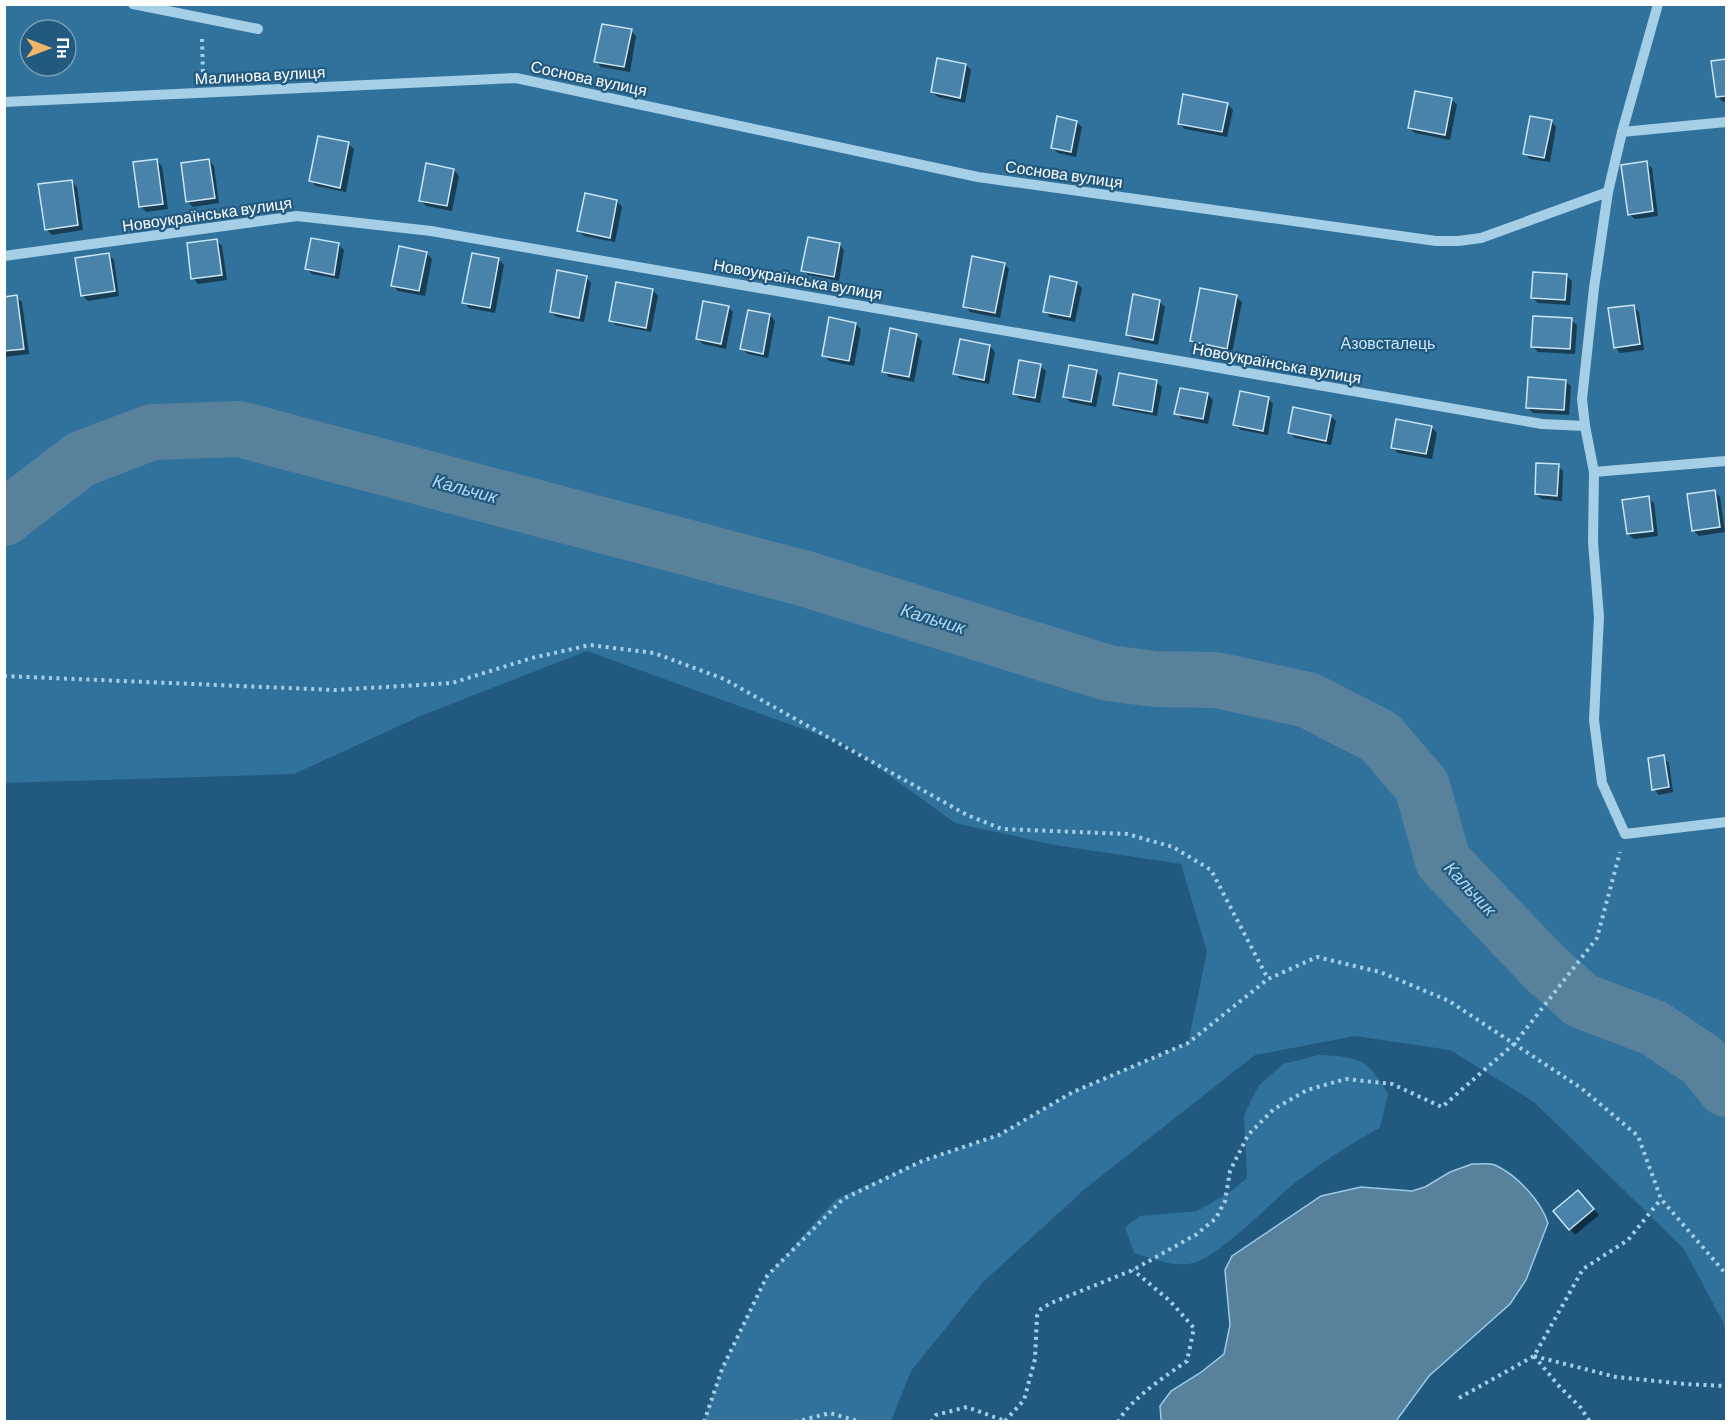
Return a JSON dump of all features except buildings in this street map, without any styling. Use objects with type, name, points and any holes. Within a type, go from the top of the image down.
[{"type":"lane","points":[[133,4],[258,28]]},
{"type":"lane","points":[[1658,4],[1622,132],[1608,192],[1594,288],[1582,399],[1594,472],[1593,542],[1599,617],[1594,720],[1602,783],[1625,834],[1726,822]]},
{"type":"lane","name":"Малинова вулиця","points":[[4,102],[516,78]]},
{"type":"lane","name":"Соснова вулиця","points":[[516,78],[978,177],[1436,241],[1481,238],[1608,192]]},
{"type":"lane","points":[[1622,132],[1726,122]]},
{"type":"lane","name":"Новоукраїнська вулиця","points":[[4,256],[297,216],[430,231],[1542,424],[1585,426]]},
{"type":"lane","points":[[1594,472],[1726,461]]},
{"type":"path","points":[[201,17],[204,93]]},
{"type":"path","points":[[4,676],[335,690],[452,683],[532,658],[590,645],[654,653],[724,680],[967,815],[1002,829],[1127,834],[1173,848],[1211,870],[1268,979]]},
{"type":"path","points":[[931,1422],[936,1415],[967,1407],[1005,1421],[1024,1400],[1035,1359],[1036,1316],[1041,1309],[1133,1270],[1197,1234],[1216,1218],[1225,1201],[1230,1171],[1248,1135],[1274,1109],[1307,1090],[1346,1079],[1392,1084],[1442,1107],[1515,1043],[1597,938],[1625,834]]},
{"type":"path","points":[[704,1422],[722,1369],[767,1276],[843,1199],[922,1161],[999,1135],[1073,1092],[1188,1043],[1268,979],[1317,957],[1380,972],[1449,1000],[1581,1088],[1638,1136],[1661,1199],[1726,1274]]},
{"type":"path","points":[[1459,1398],[1534,1356],[1583,1269],[1628,1240],[1661,1199]]},
{"type":"path","points":[[1118,1422],[1121,1415],[1149,1389],[1187,1360],[1194,1328],[1170,1301],[1133,1270]]},
{"type":"path","points":[[1534,1356],[1616,1377],[1726,1386]]},
{"type":"path","points":[[1534,1356],[1581,1408],[1590,1422]]},
{"type":"path","points":[[795,1422],[831,1413],[861,1422]]},
{"type":"green space","name":"Азовсталець","points":[[4,5],[1726,5],[1726,1339],[1724,1324],[1684,1249],[1534,1102],[1450,1050],[1355,1036],[1255,1055],[1086,1188],[983,1282],[911,1371],[891,1421],[704,1421],[722,1369],[767,1276],[836,1199],[922,1161],[999,1135],[1073,1092],[1188,1043],[1207,952],[1181,864],[1055,845],[955,823],[847,745],[587,651],[423,715],[294,774],[5,783]]},
{"type":"green space","points":[[1319,1055],[1353,1059],[1368,1066],[1374,1073],[1388,1094],[1380,1128],[1323,1162],[1291,1186],[1229,1241],[1203,1259],[1193,1263],[1179,1264],[1134,1253],[1125,1227],[1140,1216],[1197,1211],[1230,1192],[1247,1178],[1244,1115],[1259,1085],[1283,1064]]},
{"type":"shaded area","points":[[1472,1164],[1495,1165],[1512,1175],[1540,1206],[1548,1223],[1526,1280],[1510,1304],[1429,1376],[1396,1421],[1164,1422],[1161,1419],[1160,1406],[1171,1391],[1200,1373],[1224,1354],[1230,1325],[1225,1270],[1232,1256],[1321,1196],[1361,1187],[1412,1191]]},
{"type":"waterway","name":"Кальчик","points":[[4,518],[81,459],[152,432],[239,429],[806,579],[1108,673],[1155,679],[1216,680],[1308,700],[1380,737],[1422,786],[1443,861],[1545,968],[1582,1001],[1654,1028],[1703,1061],[1726,1089]]}]
